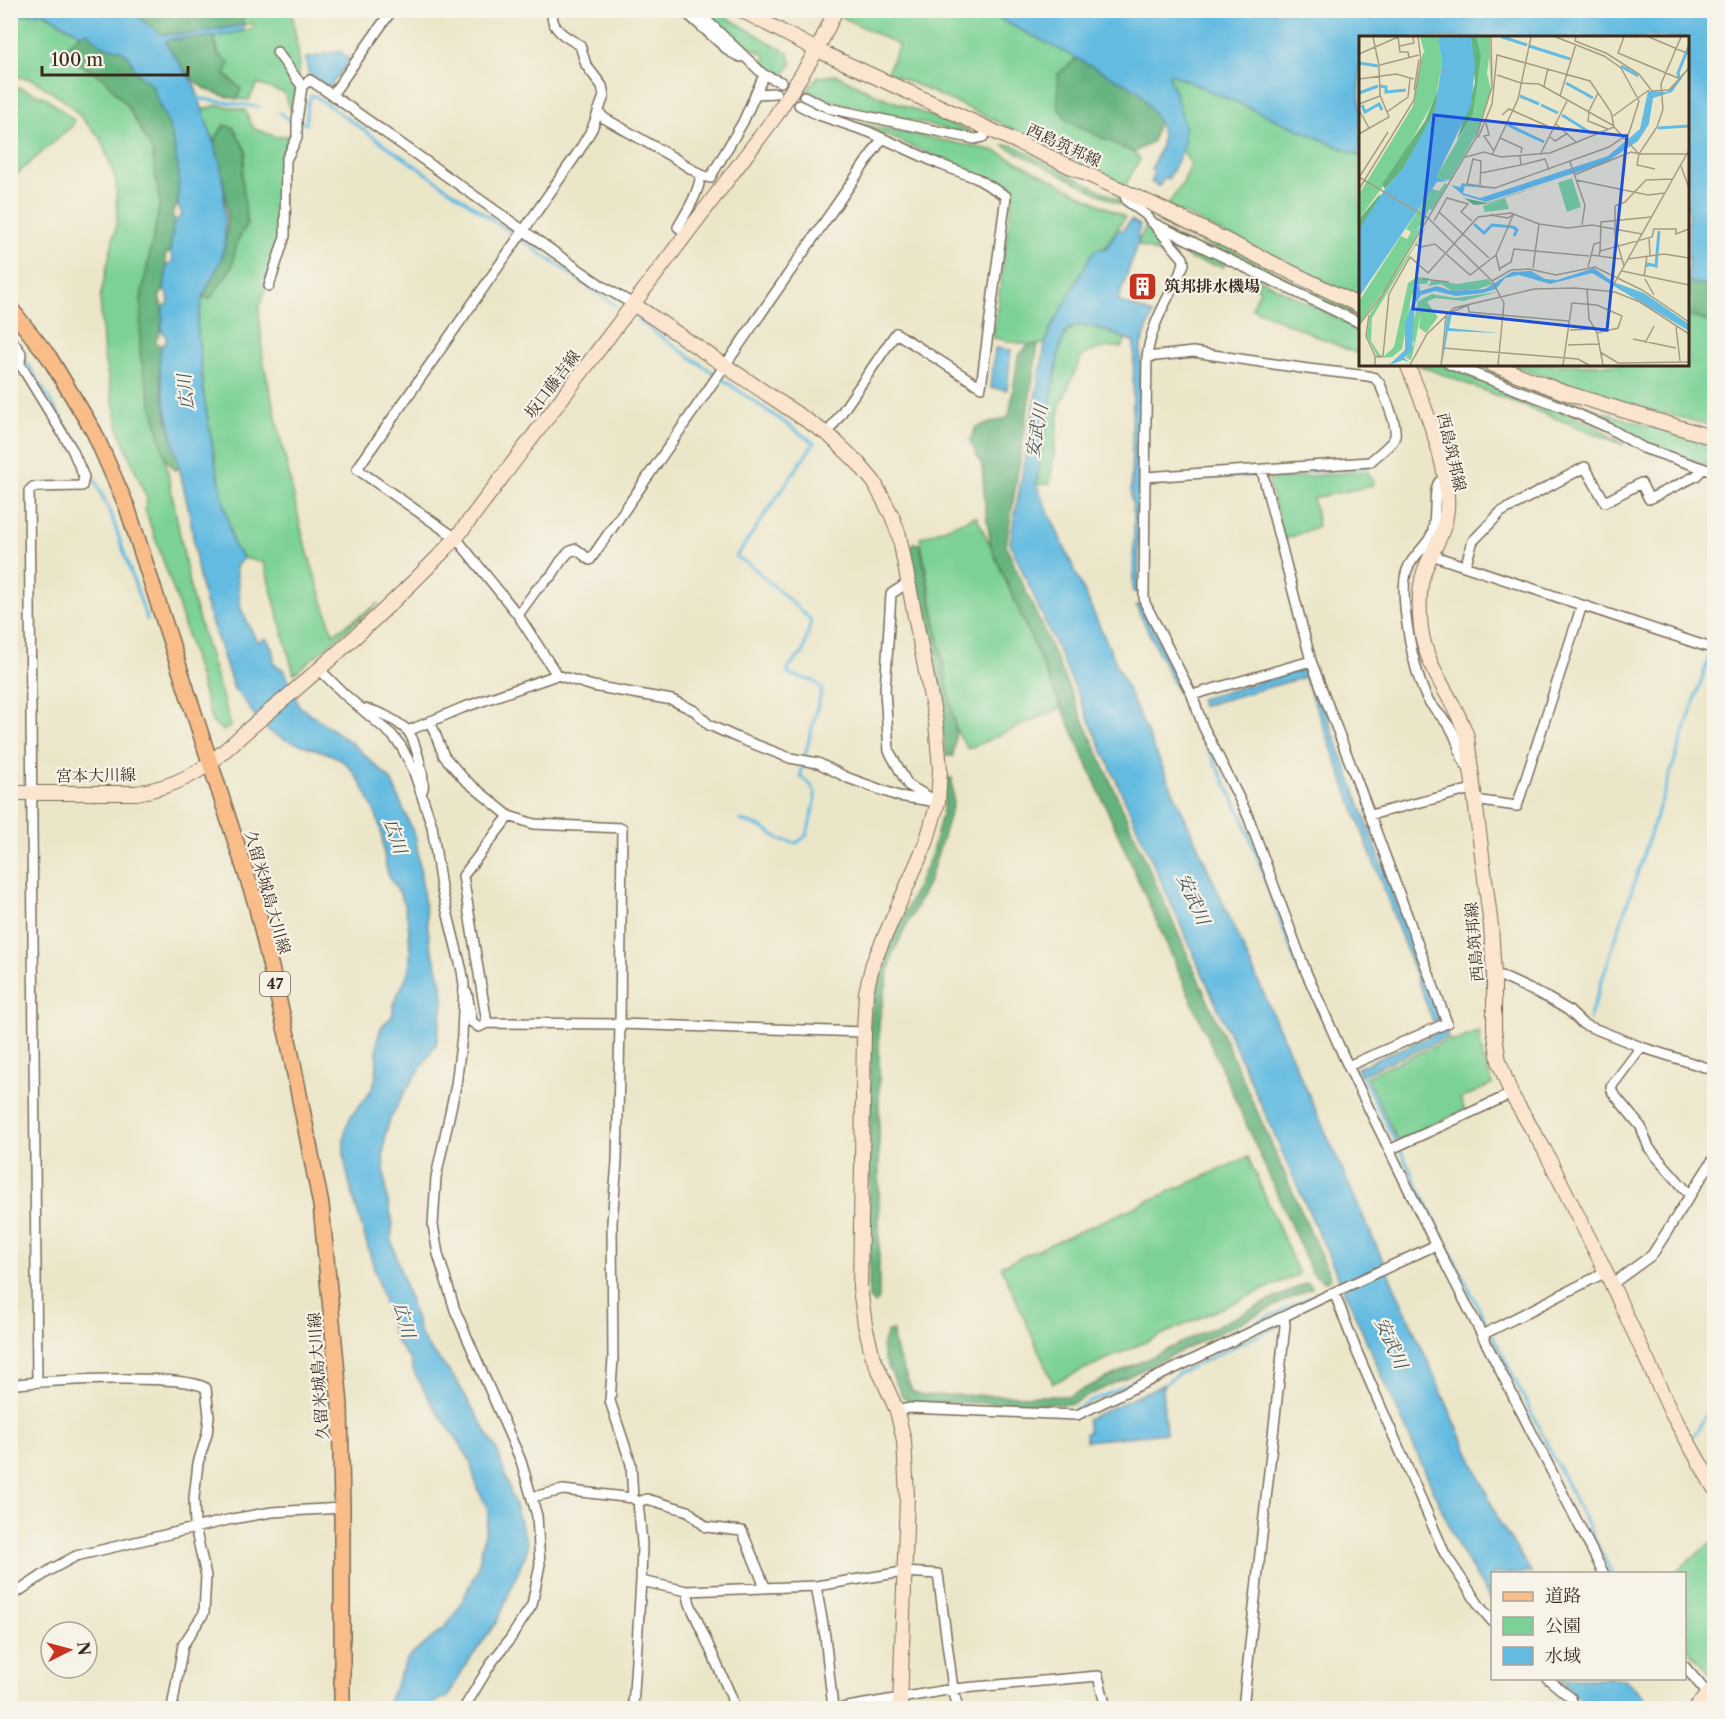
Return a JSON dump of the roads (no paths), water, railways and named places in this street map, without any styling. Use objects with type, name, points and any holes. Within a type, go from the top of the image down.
[{"type":"main road","points":[[741,10],[817,50]]},
{"type":"main road","name":"坂口藤吉線","points":[[210,761],[318,672],[456,538],[775,117],[817,50],[836,10]]},
{"type":"main road","name":"西島筑邦線","points":[[817,50],[1123,191],[1359,306]]},
{"type":"main road","points":[[633,304],[827,434],[858,463],[874,482],[899,535],[936,723],[940,769],[938,802],[926,843],[873,963],[866,992],[864,1032],[860,1288],[865,1325],[873,1357],[897,1411],[904,1441],[907,1496],[900,1703]]},
{"type":"main road","name":"久留米城島大川線","points":[[10,308],[49,357],[94,432],[128,507],[256,904],[289,1044],[321,1205],[340,1405],[342,1708]]},
{"type":"main road","name":"西島筑邦線","points":[[1408,366],[1429,419],[1444,481],[1447,509],[1442,532],[1434,554],[1425,569],[1421,584],[1421,629],[1431,667],[1461,717],[1467,737],[1491,926],[1498,1061],[1511,1094],[1544,1149],[1609,1278],[1671,1412],[1714,1488]]},
{"type":"main road","points":[[1496,366],[1563,392],[1714,438]]},
{"type":"main road","name":"宮本大川線","points":[[10,793],[137,792],[156,789],[186,778],[210,761]]},
{"type":"main road","points":[[1695,1708],[1713,1694]]},
{"type":"street","points":[[332,95],[392,10]]},
{"type":"street","points":[[553,10],[552,16],[556,27],[566,37],[580,45],[586,64],[602,86],[604,96],[592,129],[579,151],[357,469],[456,538],[519,615],[557,675]]},
{"type":"street","points":[[682,10],[730,52],[752,65]]},
{"type":"street","points":[[696,10],[752,65],[764,75],[781,82]]},
{"type":"street","points":[[269,286],[285,236],[286,160],[297,138],[302,86],[277,52]]},
{"type":"street","points":[[598,111],[604,118],[701,175],[710,178],[743,122],[764,75]]},
{"type":"street","points":[[302,86],[310,80],[602,286],[633,304]]},
{"type":"street","points":[[755,94],[776,93]]},
{"type":"street","points":[[804,96],[838,111],[975,139],[982,137],[989,129]]},
{"type":"street","points":[[799,105],[816,114],[869,132],[976,178],[1006,196],[981,387],[896,333],[827,434]]},
{"type":"street","points":[[519,615],[536,590],[552,575],[569,552],[576,549],[590,560],[882,139]]},
{"type":"street","points":[[686,233],[678,227],[699,186],[701,175]]},
{"type":"street","points":[[1123,191],[1127,201],[1146,215],[1182,258],[1184,264],[1158,316],[1147,357],[1144,597],[1192,695],[1203,726],[1248,816],[1306,972],[1348,1066],[1436,1245],[1603,1572]]},
{"type":"street","points":[[1152,223],[1359,323]]},
{"type":"street","points":[[10,338],[21,353],[20,364],[72,449],[84,477],[82,486],[33,487],[29,491],[37,1383]]},
{"type":"street","points":[[1145,477],[1370,462],[1393,440],[1396,434],[1380,384],[1375,378],[1193,352],[1147,357]]},
{"type":"street","points":[[1454,366],[1571,411],[1609,428],[1643,448],[1714,472]]},
{"type":"street","points":[[1465,566],[1473,541],[1502,512],[1585,466],[1605,502],[1641,483],[1649,499],[1696,476],[1703,469]]},
{"type":"street","points":[[1262,471],[1311,661],[1447,1023],[1348,1066]]},
{"type":"street","points":[[1444,481],[1439,482],[1436,486],[1437,506],[1431,536],[1417,552],[1407,571],[1405,591],[1408,625],[1418,677],[1429,701],[1459,743],[1461,760],[1470,770]]},
{"type":"street","points":[[1434,554],[1440,558],[1714,649]]},
{"type":"street","points":[[909,582],[891,594],[885,691],[889,751],[908,785],[938,802]]},
{"type":"street","points":[[1370,815],[1473,794],[1517,806],[1582,605]]},
{"type":"street","points":[[1192,695],[1311,661]]},
{"type":"street","points":[[318,672],[363,709],[401,746],[422,793],[432,826],[441,887],[464,985],[462,1036],[456,1085],[436,1178],[433,1225],[438,1254],[455,1310],[521,1461],[537,1516],[540,1564],[532,1605],[492,1662],[464,1708]]},
{"type":"street","points":[[408,731],[557,675],[593,686],[672,700],[695,711],[709,725],[790,758],[818,763],[848,778],[898,796],[938,802]]},
{"type":"street","points":[[363,709],[374,710],[408,731],[421,766],[424,783],[422,793]]},
{"type":"street","points":[[430,721],[444,756],[464,779],[508,816],[534,824],[622,828],[617,1162],[612,1222],[613,1359],[610,1401],[631,1464],[642,1543],[633,1708]]},
{"type":"street","points":[[488,1023],[463,876],[508,816]]},
{"type":"street","points":[[1494,975],[1546,996],[1568,1010],[1583,1024],[1641,1047],[1714,1070]]},
{"type":"street","points":[[464,985],[468,994],[472,1022],[479,1027],[488,1023],[620,1024],[864,1032]]},
{"type":"street","points":[[1641,1047],[1611,1087],[1612,1093],[1641,1127],[1649,1148],[1690,1195]]},
{"type":"street","points":[[1389,1150],[1511,1094]]},
{"type":"street","points":[[1482,1335],[1609,1278],[1652,1255],[1714,1158]]},
{"type":"street","points":[[897,1411],[909,1408],[1077,1415],[1436,1245]]},
{"type":"street","points":[[1336,1291],[1357,1352],[1445,1554],[1491,1620]]},
{"type":"street","points":[[1243,1708],[1285,1326],[1284,1316]]},
{"type":"street","points":[[10,1385],[87,1379],[163,1381],[200,1384],[206,1388],[209,1416],[207,1434],[198,1463],[194,1498],[195,1527],[206,1576],[204,1613],[183,1645],[172,1708]]},
{"type":"street","points":[[532,1497],[563,1490],[635,1500],[647,1498],[688,1511],[706,1527],[742,1531],[765,1587]]},
{"type":"street","points":[[10,1597],[51,1569],[76,1556],[195,1527],[272,1512],[342,1508]]},
{"type":"street","points":[[641,1581],[687,1591],[816,1586],[903,1572],[938,1574],[957,1708]]},
{"type":"street","points":[[816,1586],[825,1636],[833,1708]]},
{"type":"street","points":[[687,1591],[690,1604],[731,1696],[734,1708]]},
{"type":"street","points":[[1686,1668],[1713,1694]]},
{"type":"street","points":[[842,1708],[900,1703],[953,1689],[1098,1676],[1106,1708]]},
{"type":"street","points":[[1549,1680],[1570,1698],[1574,1708]]},
{"type":"water","name":"広川","points":[[11,10],[131,11],[160,34],[191,34],[243,25],[244,31],[214,37],[172,39],[165,42],[194,84],[220,162],[224,190],[225,244],[220,262],[203,296],[197,323],[204,398],[217,471],[234,547],[244,558],[236,566],[241,609],[256,640],[260,642],[262,639],[267,639],[273,651],[274,664],[285,671],[299,706],[353,744],[391,780],[416,839],[430,944],[442,984],[443,1005],[436,1045],[405,1092],[386,1131],[383,1157],[387,1198],[393,1223],[391,1239],[419,1331],[426,1344],[456,1380],[497,1450],[527,1543],[527,1550],[498,1620],[464,1668],[447,1698],[438,1701],[432,1708],[385,1708],[407,1659],[445,1627],[460,1606],[478,1567],[488,1509],[477,1488],[470,1461],[432,1404],[413,1370],[411,1361],[395,1340],[344,1159],[346,1127],[374,1084],[380,1032],[383,1025],[393,1015],[395,1001],[409,967],[406,911],[401,896],[387,871],[376,814],[356,776],[345,763],[336,757],[278,736],[259,721],[234,689],[204,599],[190,516],[165,404],[159,365],[161,346],[167,341],[162,332],[163,307],[169,303],[168,294],[164,291],[167,265],[173,259],[170,252],[174,220],[180,218],[182,214],[178,205],[179,173],[174,144],[169,125],[152,85],[136,72],[129,57],[121,50],[101,45],[88,32],[80,34],[44,13],[11,16]]},
{"type":"water","points":[[984,11],[1714,11],[1714,288],[1689,281],[1689,36],[1359,36],[1359,156],[1171,74],[1169,76],[1184,124],[1184,143],[1168,179],[1165,177],[1159,186],[1151,182],[1154,172],[1151,170],[1161,146],[1162,134],[1158,120],[1138,90]]},
{"type":"water","points":[[340,51],[350,60],[329,88],[308,73],[306,58]]},
{"type":"water","name":"安武川","points":[[1131,220],[1140,225],[1137,237],[1139,239],[1118,301],[1153,314],[1141,345],[1139,592],[1133,592],[1134,515],[1131,497],[1134,342],[1088,326],[1071,328],[1065,333],[1060,347],[1036,484],[1500,1523],[1531,1572],[1491,1572],[1491,1600],[1460,1550],[1010,543],[1045,344],[1050,330],[1094,250],[1106,248],[1118,229],[1123,230]]},
{"type":"water","points":[[995,348],[1011,350],[1007,390],[991,388]]},
{"type":"water","points":[[1141,604],[1192,708],[1187,711],[1136,606]]},
{"type":"water","points":[[1309,668],[1440,1019],[1433,1022],[1305,677],[1202,706],[1200,699]]},
{"type":"water","points":[[1444,1030],[1448,1037],[1360,1075],[1357,1068]]},
{"type":"water","points":[[1166,1383],[1162,1391],[1166,1433],[1086,1441],[1085,1433],[1089,1432],[1087,1419]]},
{"type":"water","points":[[1560,1680],[1626,1680],[1654,1708],[1590,1708]]},
{"type":"waterway","points":[[300,123],[306,124],[307,107],[311,96],[315,96],[615,305]]},
{"type":"waterway","points":[[195,98],[259,107]]},
{"type":"waterway","points":[[280,113],[294,123]]},
{"type":"waterway","points":[[637,320],[814,443],[736,557],[753,567],[811,620],[803,653],[790,665],[787,674],[814,681],[822,689],[801,771],[801,777],[811,785],[815,792],[815,801],[807,835],[797,843],[782,840],[761,827],[740,820]]},
{"type":"waterway","points":[[10,356],[14,357]]},
{"type":"waterway","points":[[25,360],[76,441],[111,514],[147,620]]},
{"type":"waterway","points":[[1270,474],[1371,465]]},
{"type":"waterway","points":[[1151,482],[1257,475]]},
{"type":"waterway","points":[[1589,1019],[1710,654]]},
{"type":"waterway","points":[[1188,710],[1243,818],[1300,974]]},
{"type":"waterway","points":[[1362,1075],[1395,1141]]},
{"type":"waterway","points":[[1401,1152],[1488,1327]]},
{"type":"waterway","points":[[1075,1409],[1315,1295]]},
{"type":"waterway","points":[[1166,1383],[1179,1373],[1276,1327]]},
{"type":"waterway","points":[[1493,1336],[1611,1572]]},
{"type":"waterway","points":[[1692,1439],[1714,1403]]},
{"type":"waterway","points":[[1686,1657],[1707,1680]]},
{"type":"place","name":"筑邦排水機場","points":[[1143,286]]}]
